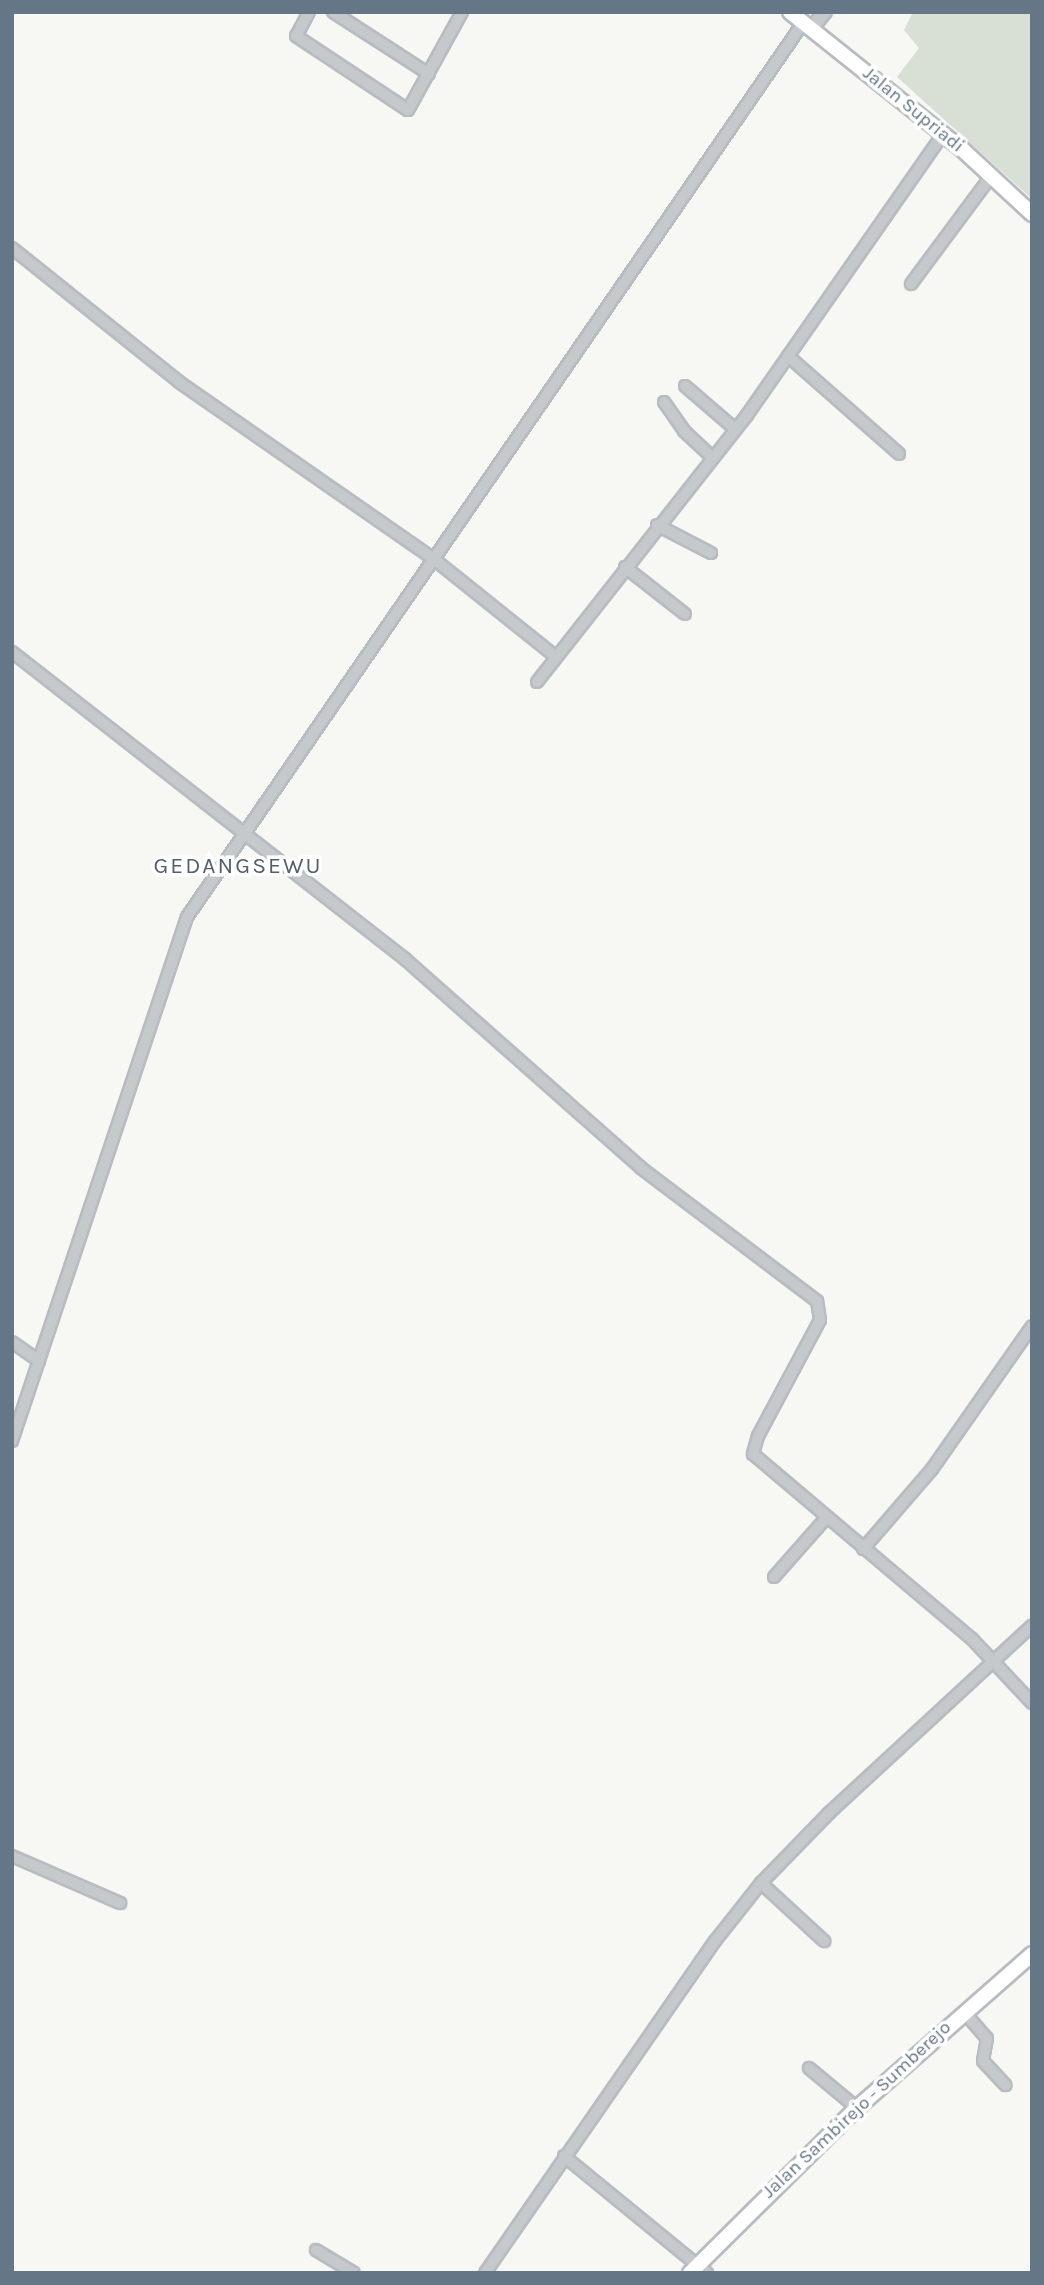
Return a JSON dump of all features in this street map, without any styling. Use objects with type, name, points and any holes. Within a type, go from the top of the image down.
[{"type":"main road","name":"Jalan Supriadi","points":[[790,12],[943,134],[992,175],[1032,214]]},
{"type":"main road","name":"Jalan Sambirejo - Sumberejo","points":[[698,2270],[857,2108],[1032,1954]]},
{"type":"street","points":[[309,12],[296,36],[404,109],[411,108],[462,12]]},
{"type":"street","points":[[334,12],[346,16],[429,74]]},
{"type":"street","points":[[12,1441],[187,918],[807,26],[825,12]]},
{"type":"street","points":[[537,682],[657,524],[736,429],[943,134]]},
{"type":"street","points":[[911,284],[992,175]]},
{"type":"street","points":[[12,247],[179,382],[435,559],[555,656]]},
{"type":"street","points":[[788,356],[899,454]]},
{"type":"street","points":[[685,386],[736,429]]},
{"type":"street","points":[[664,402],[684,431],[712,457]]},
{"type":"street","points":[[657,524],[711,554]]},
{"type":"street","points":[[625,566],[685,614]]},
{"type":"street","points":[[12,652],[405,959],[641,1168],[817,1301],[820,1320],[758,1436],[754,1454],[993,1660],[1032,1703]]},
{"type":"street","points":[[863,1549],[932,1469],[1032,1326]]},
{"type":"street","points":[[12,1342],[39,1360]]},
{"type":"street","points":[[774,1577],[827,1518]]},
{"type":"street","points":[[485,2273],[565,2156],[761,1883],[993,1660],[1032,1626]]},
{"type":"street","points":[[12,1856],[120,1903]]},
{"type":"street","points":[[761,1883],[824,1941]]},
{"type":"street","points":[[964,2012],[988,2040],[983,2061],[1005,2085]]},
{"type":"street","points":[[810,2068],[857,2108]]},
{"type":"street","points":[[565,2156],[698,2270]]},
{"type":"street","points":[[316,2250],[354,2273]]},
{"type":"shaded area","points":[[913,12],[1032,12],[1032,199],[897,77],[919,48],[904,30]]},
{"type":"district","name":"GEDANGSEWU","points":[[238,866]]}]
